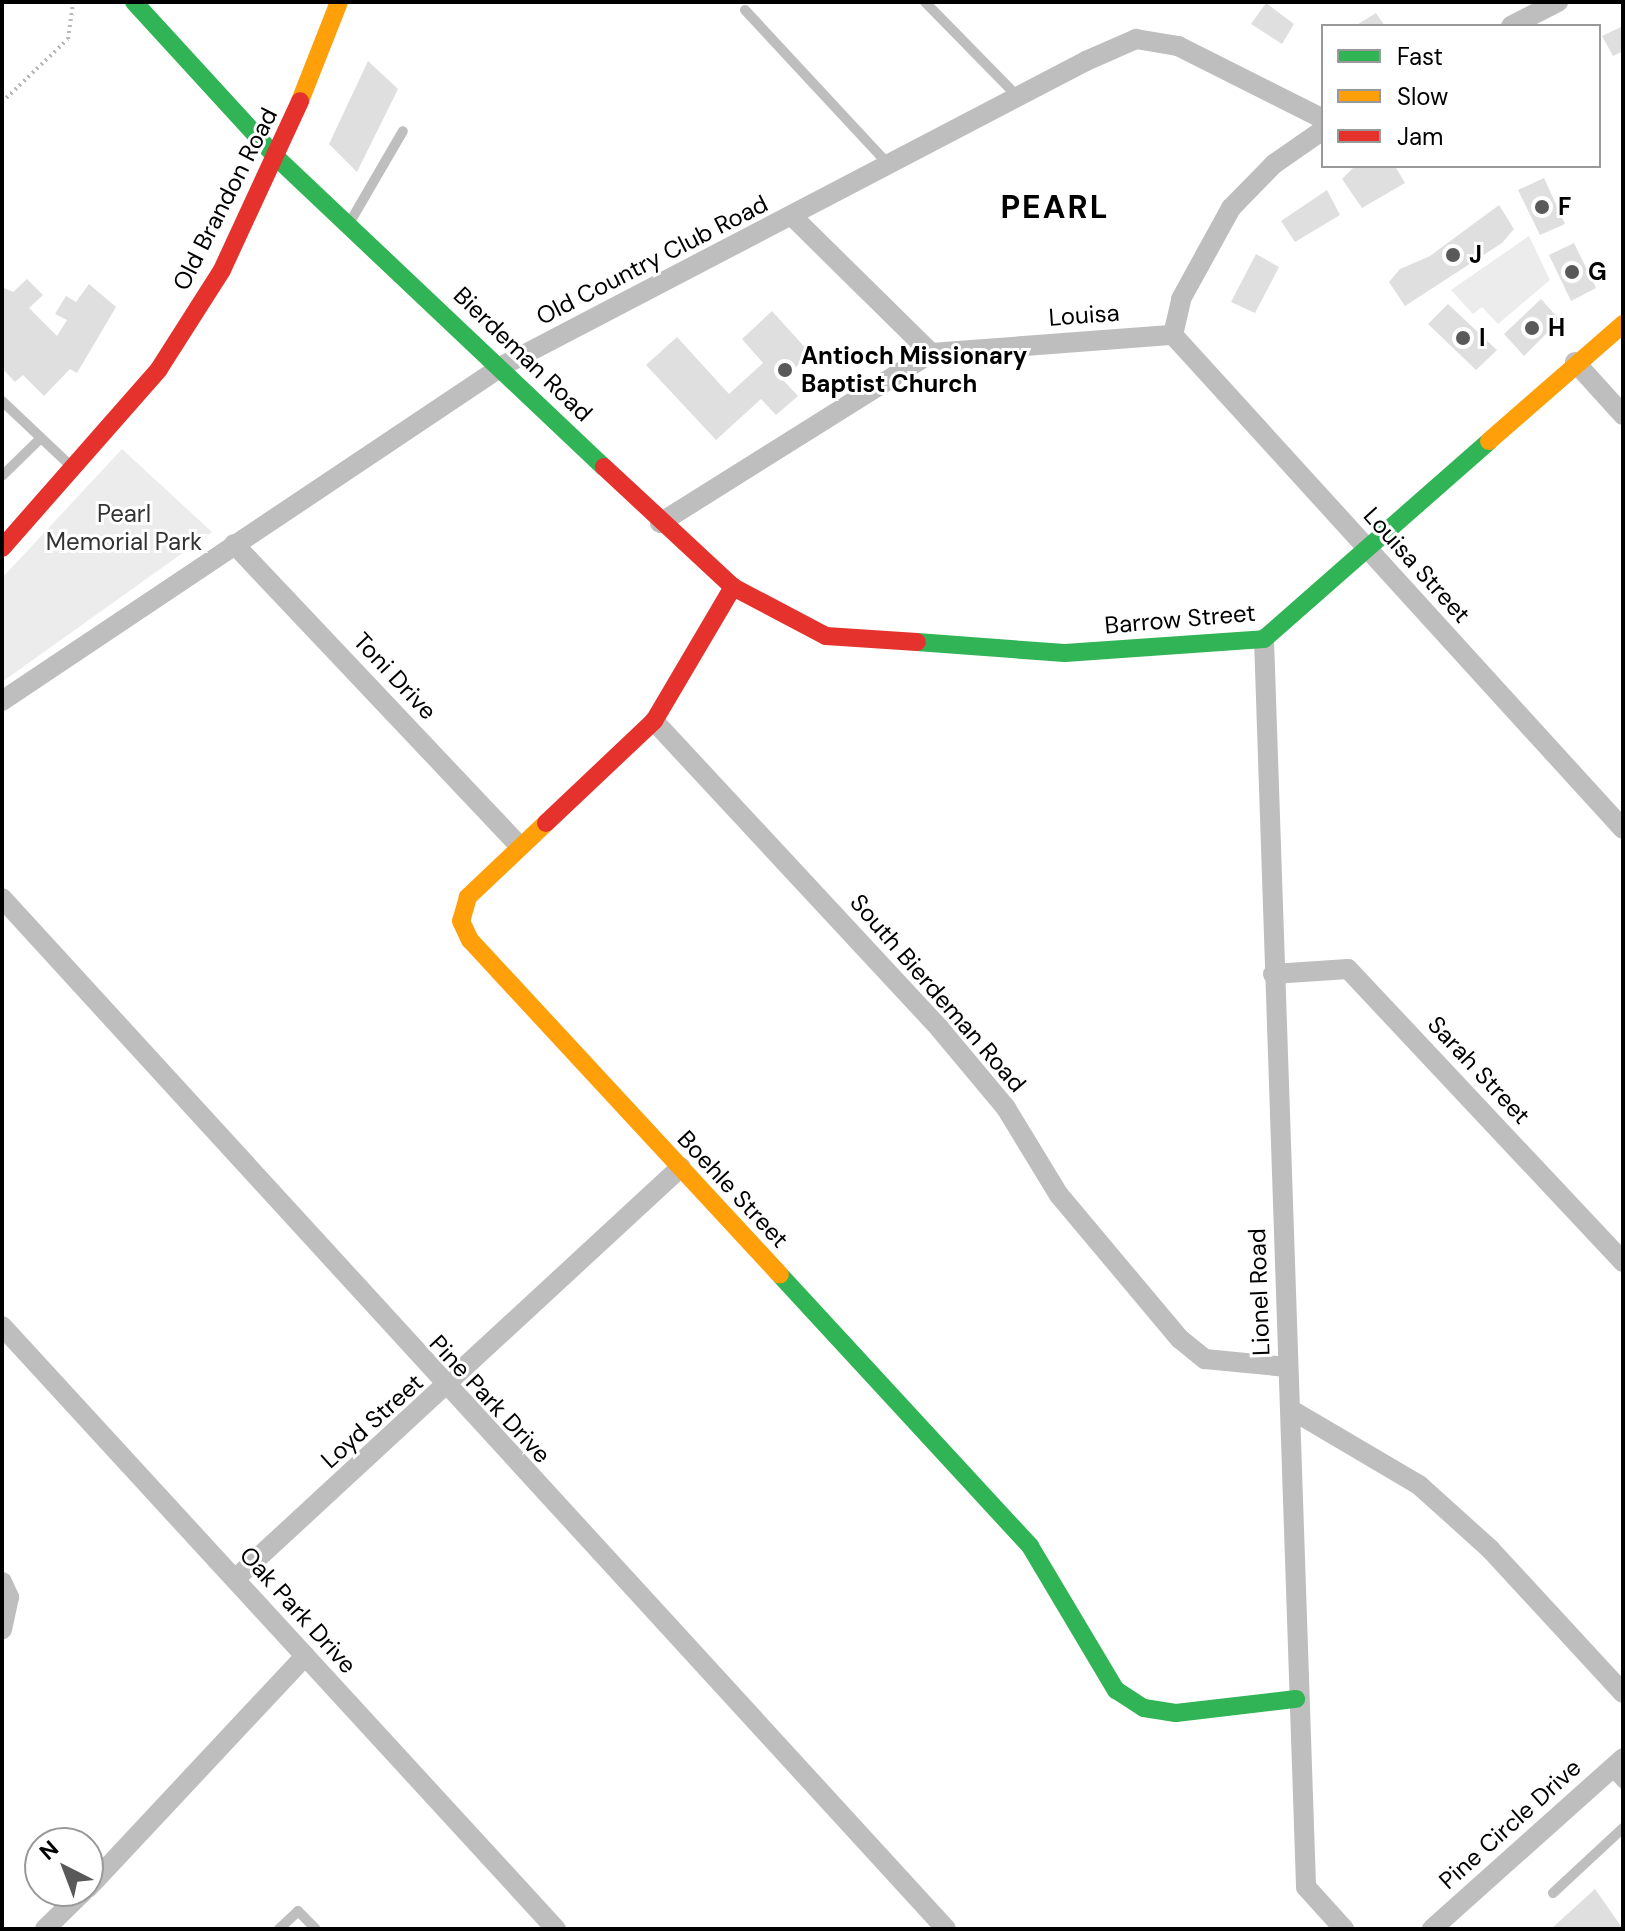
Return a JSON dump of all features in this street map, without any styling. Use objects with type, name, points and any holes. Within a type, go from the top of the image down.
[{"type":"street","name":"Bierdeman Road","points":[[134,2],[277,158],[504,365],[660,523],[733,587]]},
{"type":"street","name":"Old Brandon Road","points":[[2,548],[159,369],[222,270],[277,158],[339,2]]},
{"type":"street","points":[[1515,24],[1558,2]]},
{"type":"street","name":"Old Country Club Road","points":[[2,701],[504,365],[1018,97],[1136,39],[1178,46],[1321,118]]},
{"type":"street","points":[[1173,335],[1181,299],[1231,208],[1274,164],[1321,131]]},
{"type":"street","points":[[660,523],[931,353],[793,217]]},
{"type":"street","name":"Barrow Street","points":[[733,587],[826,636],[1065,653],[1264,639],[1370,553],[1575,362],[1623,324]]},
{"type":"street","name":"Louisa","points":[[931,353],[1173,335]]},
{"type":"street","name":"Louisa Street","points":[[1173,335],[1623,829]]},
{"type":"street","points":[[1575,362],[1623,415]]},
{"type":"street","name":"Toni Drive","points":[[234,544],[519,845]]},
{"type":"street","name":"Boehle Street","points":[[733,587],[654,721],[519,845],[468,897],[461,921],[470,940],[1030,1546],[1116,1690],[1144,1708],[1176,1713],[1296,1699]]},
{"type":"street","name":"Lionel Road","points":[[1264,639],[1290,1409],[1296,1699],[1306,1887],[1344,1929]]},
{"type":"street","name":"South Bierdeman Road","points":[[654,721],[940,1029],[1006,1108],[1059,1195],[1180,1339],[1205,1359],[1287,1367]]},
{"type":"street","name":"Pine Park Drive","points":[[2,898],[445,1389],[946,1929]]},
{"type":"street","name":"Sarah Street","points":[[1273,974],[1348,969],[1623,1262]]},
{"type":"street","name":"Loyd Street","points":[[235,1579],[445,1389],[681,1167]]},
{"type":"street","name":"Oak Park Drive","points":[[2,1326],[556,1929]]},
{"type":"street","points":[[1290,1409],[1419,1485],[1490,1549],[1623,1693]]},
{"type":"street","points":[[2,1582],[9,1597],[2,1629]]},
{"type":"street","points":[[104,1870],[305,1656]]},
{"type":"street","name":"Pine Circle Drive","points":[[1432,1929],[1619,1771]]},
{"type":"street","points":[[45,1929],[68,1907]]},
{"type":"lane","points":[[925,2],[1018,97]]},
{"type":"lane","points":[[745,10],[889,166]]},
{"type":"lane","points":[[349,223],[403,131]]},
{"type":"lane","points":[[2,401],[73,468]]},
{"type":"lane","points":[[2,476],[41,438]]},
{"type":"lane","points":[[1553,1893],[1623,1828]]},
{"type":"lane","points":[[279,1929],[298,1911],[316,1929]]},
{"type":"path","points":[[2,102],[68,39],[73,2]]},
{"type":"green space","points":[[1529,236],[1550,280],[1498,324],[1482,307],[1473,314],[1451,290]]},
{"type":"green space","name":"Pearl Memorial Park","points":[[122,449],[212,532],[2,682],[2,578]]},
{"type":"building","points":[[1266,3],[1294,24],[1282,44],[1251,24]]},
{"type":"building","points":[[1376,13],[1384,24],[1358,24]]},
{"type":"building","points":[[1623,26],[1623,51],[1613,56],[1602,36]]},
{"type":"building","points":[[368,61],[398,89],[357,172],[329,144]]},
{"type":"building","points":[[1353,168],[1396,168],[1405,183],[1362,208],[1342,179]]},
{"type":"building","name":"F","points":[[1544,178],[1565,224],[1540,235],[1518,190]]},
{"type":"building","points":[[1327,190],[1340,215],[1295,242],[1281,221]]},
{"type":"building","name":"J","points":[[1499,205],[1514,229],[1502,243],[1405,306],[1389,282],[1400,269],[1430,256]]},
{"type":"building","name":"G","points":[[1574,243],[1596,288],[1571,301],[1549,255]]},
{"type":"building","points":[[1256,254],[1279,267],[1255,313],[1231,302]]},
{"type":"building","points":[[27,279],[43,295],[29,308],[57,336],[67,320],[55,314],[66,296],[76,302],[89,284],[116,307],[77,373],[70,369],[44,396],[23,375],[15,382],[2,368],[2,287],[13,292]]},
{"type":"building","name":"H","points":[[1541,299],[1560,320],[1524,356],[1504,334]]},
{"type":"building","name":"I","points":[[1448,304],[1497,350],[1476,370],[1428,324]]},
{"type":"building","name":"Antioch Missionary Baptist Church","points":[[772,311],[810,353],[783,380],[798,396],[776,415],[761,399],[716,440],[646,365],[677,337],[729,394],[763,363],[742,339]]},
{"type":"building","points":[[1595,1889],[1623,1929],[1551,1929]]},
{"type":"traffic: fast","points":[[134,2],[277,158],[604,467]]},
{"type":"traffic: fast","points":[[917,642],[1065,653],[1264,639],[1489,441]]},
{"type":"traffic: fast","points":[[780,1275],[1030,1546],[1116,1690],[1144,1708],[1176,1713],[1296,1699]]},
{"type":"traffic: slow","points":[[300,101],[339,2]]},
{"type":"traffic: slow","points":[[1489,441],[1623,324]]},
{"type":"traffic: slow","points":[[546,823],[468,897],[461,921],[470,940],[780,1275]]},
{"type":"traffic: jam","points":[[2,548],[159,369],[222,270],[300,101]]},
{"type":"traffic: jam","points":[[604,467],[733,587],[826,636],[917,642]]},
{"type":"traffic: jam","points":[[546,823],[654,721],[733,587]]},
{"type":"place","name":"F","points":[[1542,207]]},
{"type":"place","name":"J","points":[[1453,255]]},
{"type":"place","name":"G","points":[[1572,272]]},
{"type":"place","name":"H","points":[[1532,328]]},
{"type":"place","name":"I","points":[[1463,338]]},
{"type":"place","name":"Antioch Missionary Baptist Church","points":[[785,370]]},
{"type":"district","name":"PEARL","points":[[1055,207]]}]
